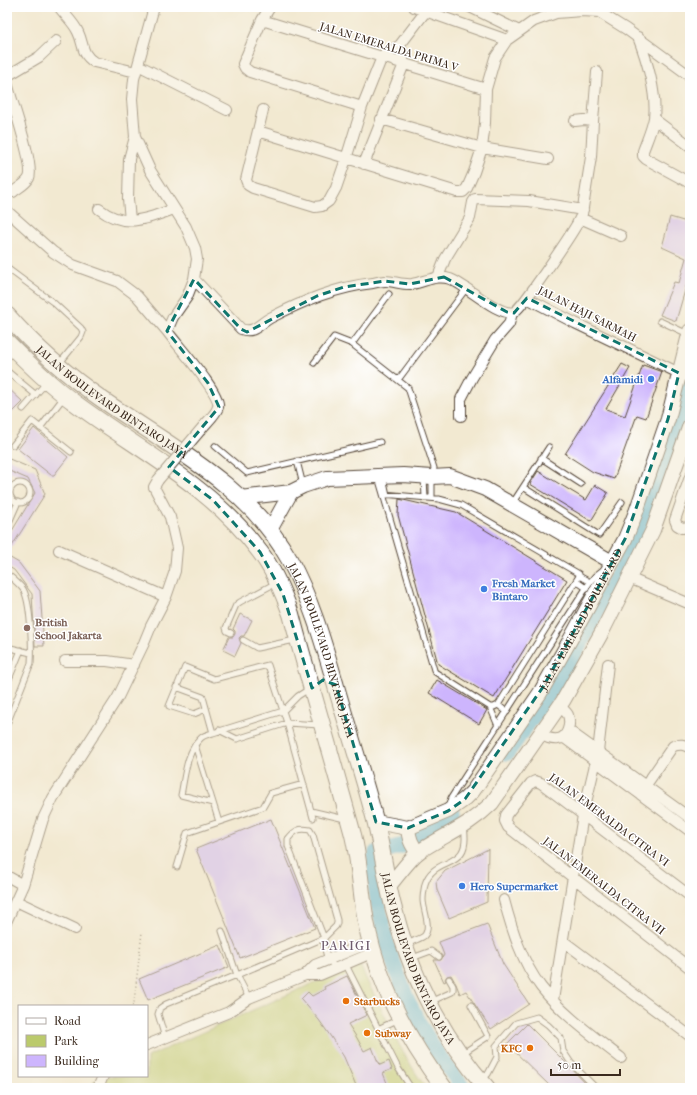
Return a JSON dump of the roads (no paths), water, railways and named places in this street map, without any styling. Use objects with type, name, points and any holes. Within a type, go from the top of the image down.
[{"type":"main road","name":"JALAN BOULEVARD BINTARO JAYA","points":[[7,315],[33,343],[101,399],[192,459],[240,498],[270,530],[282,548],[299,579],[328,656],[377,830],[394,913],[407,952],[429,1003],[444,1029],[461,1055],[484,1085]]},
{"type":"main road","name":"JALAN EMERALD BOULEVARD","points":[[389,886],[416,851],[480,816],[492,803],[540,734],[552,697],[611,564],[625,539],[636,512],[668,419],[689,332]]},
{"type":"main road","name":"JALAN BOULEVARD BINTARO JAYA","points":[[7,342],[48,382],[66,396],[110,428],[182,476],[213,500],[246,534],[260,552],[278,582],[291,614],[348,819],[353,838],[362,898],[372,947],[395,1021],[413,1043],[444,1088]]},
{"type":"main road","name":"JALAN EMERALD BOULEVARD","points":[[408,830],[448,811],[465,799],[473,791],[552,697],[602,632],[653,530],[690,425]]},
{"type":"main road","points":[[240,498],[297,489],[327,478],[403,475],[428,477],[450,476],[484,489],[512,504],[611,564]]},
{"type":"main road","points":[[270,530],[297,489]]},
{"type":"main road","points":[[305,664],[312,668],[318,667],[323,664],[328,656]]},
{"type":"main road","points":[[312,688],[317,682],[323,680],[329,681],[336,685]]},
{"type":"main road","points":[[377,830],[408,830],[409,839],[416,851]]},
{"type":"street","points":[[58,7],[78,32],[86,56],[90,60],[94,62],[137,68],[227,110]]},
{"type":"street","points":[[130,220],[128,199],[129,159],[135,137],[132,99],[137,68],[154,7]]},
{"type":"street","points":[[270,7],[262,20],[243,64],[245,68],[250,72],[288,85],[362,107]]},
{"type":"street","points":[[414,7],[427,9],[507,40]]},
{"type":"street","points":[[470,7],[519,30]]},
{"type":"street","points":[[263,110],[246,180],[248,185],[253,188],[315,207],[322,206],[329,201],[336,188],[362,107],[382,57],[400,45],[427,9]]},
{"type":"street","points":[[258,131],[346,159],[457,192],[463,192],[467,188],[474,172],[482,148],[485,123],[486,89],[495,58],[507,40],[519,30],[534,21],[556,14],[595,9],[638,37],[690,76]]},
{"type":"street","name":"JALAN EMERALDA PRIMA V","points":[[262,20],[486,89]]},
{"type":"street","points":[[638,37],[643,50],[654,102],[654,119],[643,151],[644,156],[646,159],[690,183]]},
{"type":"street","points":[[7,76],[39,57],[56,41]]},
{"type":"street","points":[[364,164],[404,64],[400,45]]},
{"type":"street","points":[[527,298],[577,224],[581,214],[591,157],[597,72]]},
{"type":"street","points":[[7,83],[31,172],[26,182],[13,192]]},
{"type":"street","points":[[382,118],[482,148],[548,159]]},
{"type":"street","points":[[654,119],[690,146]]},
{"type":"street","points":[[575,121],[593,121]]},
{"type":"street","points":[[135,137],[150,170],[186,227],[195,248],[197,259],[194,279],[167,331]]},
{"type":"street","points":[[438,277],[445,259],[470,218],[476,199],[529,201],[581,214],[621,236]]},
{"type":"street","points":[[99,209],[114,218],[141,220],[174,209]]},
{"type":"street","points":[[7,210],[53,252],[73,265],[117,281],[137,296],[208,382],[219,407],[158,480],[154,487],[170,517],[177,548],[175,571],[166,597],[118,698],[53,798],[44,819],[23,885],[7,920]]},
{"type":"street","points":[[194,279],[241,329],[247,332],[254,330],[271,318],[311,299],[344,287],[385,281],[410,284],[438,277],[451,279],[492,306],[512,313]]},
{"type":"street","name":"JALAN HAJI SARMAH","points":[[461,416],[461,399],[472,378],[495,340],[509,324],[512,313],[516,312],[527,298],[679,374]]},
{"type":"street","points":[[690,477],[675,520],[677,525],[682,528],[690,527]]},
{"type":"street","points":[[59,550],[166,597]]},
{"type":"street","points":[[629,578],[690,604]]},
{"type":"street","points":[[65,661],[107,661],[134,664]]},
{"type":"street","points":[[553,1000],[564,941],[583,815],[598,752],[608,664]]},
{"type":"street","points":[[540,734],[553,739],[559,739],[565,734],[569,722],[568,715],[552,697]]},
{"type":"street","points":[[565,734],[598,752],[646,785],[690,830]]},
{"type":"street","points":[[565,734],[595,762],[674,812],[690,818]]},
{"type":"street","points":[[646,785],[673,746],[680,744],[686,745],[690,748]]},
{"type":"street","name":"JALAN EMERALDA CITRA VI","points":[[505,821],[506,815],[531,783],[541,783],[690,896]]},
{"type":"street","name":"JALAN EMERALDA CITRA VII","points":[[505,821],[508,827],[690,968]]},
{"type":"street","points":[[7,876],[23,885]]},
{"type":"street","points":[[504,900],[510,923],[526,961],[540,986],[575,1022],[621,1058]]},
{"type":"street","points":[[16,901],[75,929]]},
{"type":"street","points":[[564,941],[690,1036]]},
{"type":"street","points":[[305,975],[315,965],[342,954],[372,947]]},
{"type":"street","points":[[148,1045],[229,1012],[248,998],[305,975],[320,975],[343,968],[372,947]]},
{"type":"street","points":[[98,1088],[103,1077]]},
{"type":"lane","points":[[7,268],[54,304],[81,328],[83,332],[81,337],[58,365]]},
{"type":"lane","points":[[398,380],[463,293]]},
{"type":"lane","points":[[352,344],[389,294]]},
{"type":"lane","points":[[660,321],[689,332]]},
{"type":"lane","points":[[314,363],[334,337],[352,344],[408,388],[434,468],[428,477],[425,498]]},
{"type":"lane","points":[[7,371],[36,395]]},
{"type":"lane","points":[[23,408],[48,382]]},
{"type":"lane","points":[[40,428],[66,396]]},
{"type":"lane","points":[[13,445],[32,421],[71,452]]},
{"type":"lane","points":[[215,446],[247,473],[380,442]]},
{"type":"lane","points":[[512,504],[549,447]]},
{"type":"lane","points":[[542,458],[581,484]]},
{"type":"lane","points":[[297,489],[298,461]]},
{"type":"lane","points":[[380,476],[435,672],[490,707],[498,726]]},
{"type":"lane","points":[[428,477],[432,498]]},
{"type":"lane","points":[[523,487],[599,535],[622,502]]},
{"type":"lane","points":[[385,495],[432,498],[461,505],[579,574],[579,576],[590,582]]},
{"type":"lane","points":[[7,527],[18,502]]},
{"type":"lane","points":[[448,811],[448,804],[451,798],[586,588],[601,571],[611,564]]},
{"type":"lane","points":[[7,574],[23,589],[28,599],[31,653],[31,663],[7,724]]},
{"type":"lane","points":[[490,707],[498,705],[579,576]]},
{"type":"lane","points":[[576,581],[586,588]]},
{"type":"lane","points":[[231,633],[227,631],[226,628],[236,606],[240,602],[278,582]]},
{"type":"lane","points":[[243,640],[254,647],[259,648],[298,639]]},
{"type":"lane","points":[[7,648],[31,653]]},
{"type":"lane","points":[[7,684],[21,650]]},
{"type":"lane","points":[[206,709],[194,714],[168,706],[185,667],[214,678],[268,665],[287,724],[313,818]]},
{"type":"lane","points":[[176,688],[203,697],[213,733]]},
{"type":"lane","points":[[213,803],[181,795],[190,755],[195,745],[202,737],[219,730],[283,711],[298,696],[312,688]]},
{"type":"lane","points":[[498,705],[507,712]]},
{"type":"lane","points":[[219,730],[237,739],[287,724],[322,725]]},
{"type":"lane","points":[[195,745],[219,822]]},
{"type":"lane","points":[[177,868],[187,834],[262,807],[271,793],[304,784]]},
{"type":"lane","points":[[311,811],[348,819]]},
{"type":"lane","points":[[407,952],[426,932],[427,916],[423,900],[425,884],[431,874],[459,857],[464,848],[466,838],[464,826]]},
{"type":"lane","points":[[165,1038],[158,1014],[160,1008],[166,1004],[324,938],[337,923],[313,835],[310,830],[301,829],[291,835],[288,839],[288,846],[324,938],[325,953],[328,960],[343,968]]},
{"type":"lane","points":[[222,931],[237,975],[248,998]]},
{"type":"lane","points":[[407,952],[431,952],[440,957]]},
{"type":"lane","points":[[342,954],[343,968],[410,1088]]},
{"type":"lane","points":[[429,1003],[452,992],[453,986],[449,979]]},
{"type":"lane","points":[[461,1055],[488,1036],[471,1005]]},
{"type":"lane","points":[[484,1085],[497,1057],[496,1046],[516,1024],[537,1017],[548,1025],[560,1038],[563,1051],[571,1062],[596,1088]]},
{"type":"lane","points":[[378,1029],[395,1021]]},
{"type":"waterway","points":[[507,753],[566,670],[628,556],[690,386]]},
{"type":"waterway","points":[[452,812],[408,844],[376,853],[373,867],[378,903],[386,940],[407,999],[421,1027],[437,1053],[463,1088]]},
{"type":"waterway","points":[[685,1088],[690,1085]]},
{"type":"place","name":"Alfamidi","points":[[651,379]]},
{"type":"place","name":"Fresh Market Bintaro","points":[[484,589]]},
{"type":"place","name":"British School Jakarta","points":[[27,628]]},
{"type":"place","name":"Hero Supermarket","points":[[462,886]]},
{"type":"place","name":"Starbucks","points":[[346,1001]]},
{"type":"place","name":"Subway","points":[[367,1033]]},
{"type":"place","name":"KFC","points":[[530,1048]]},
{"type":"district","name":"PARIGI","points":[[346,945]]}]
